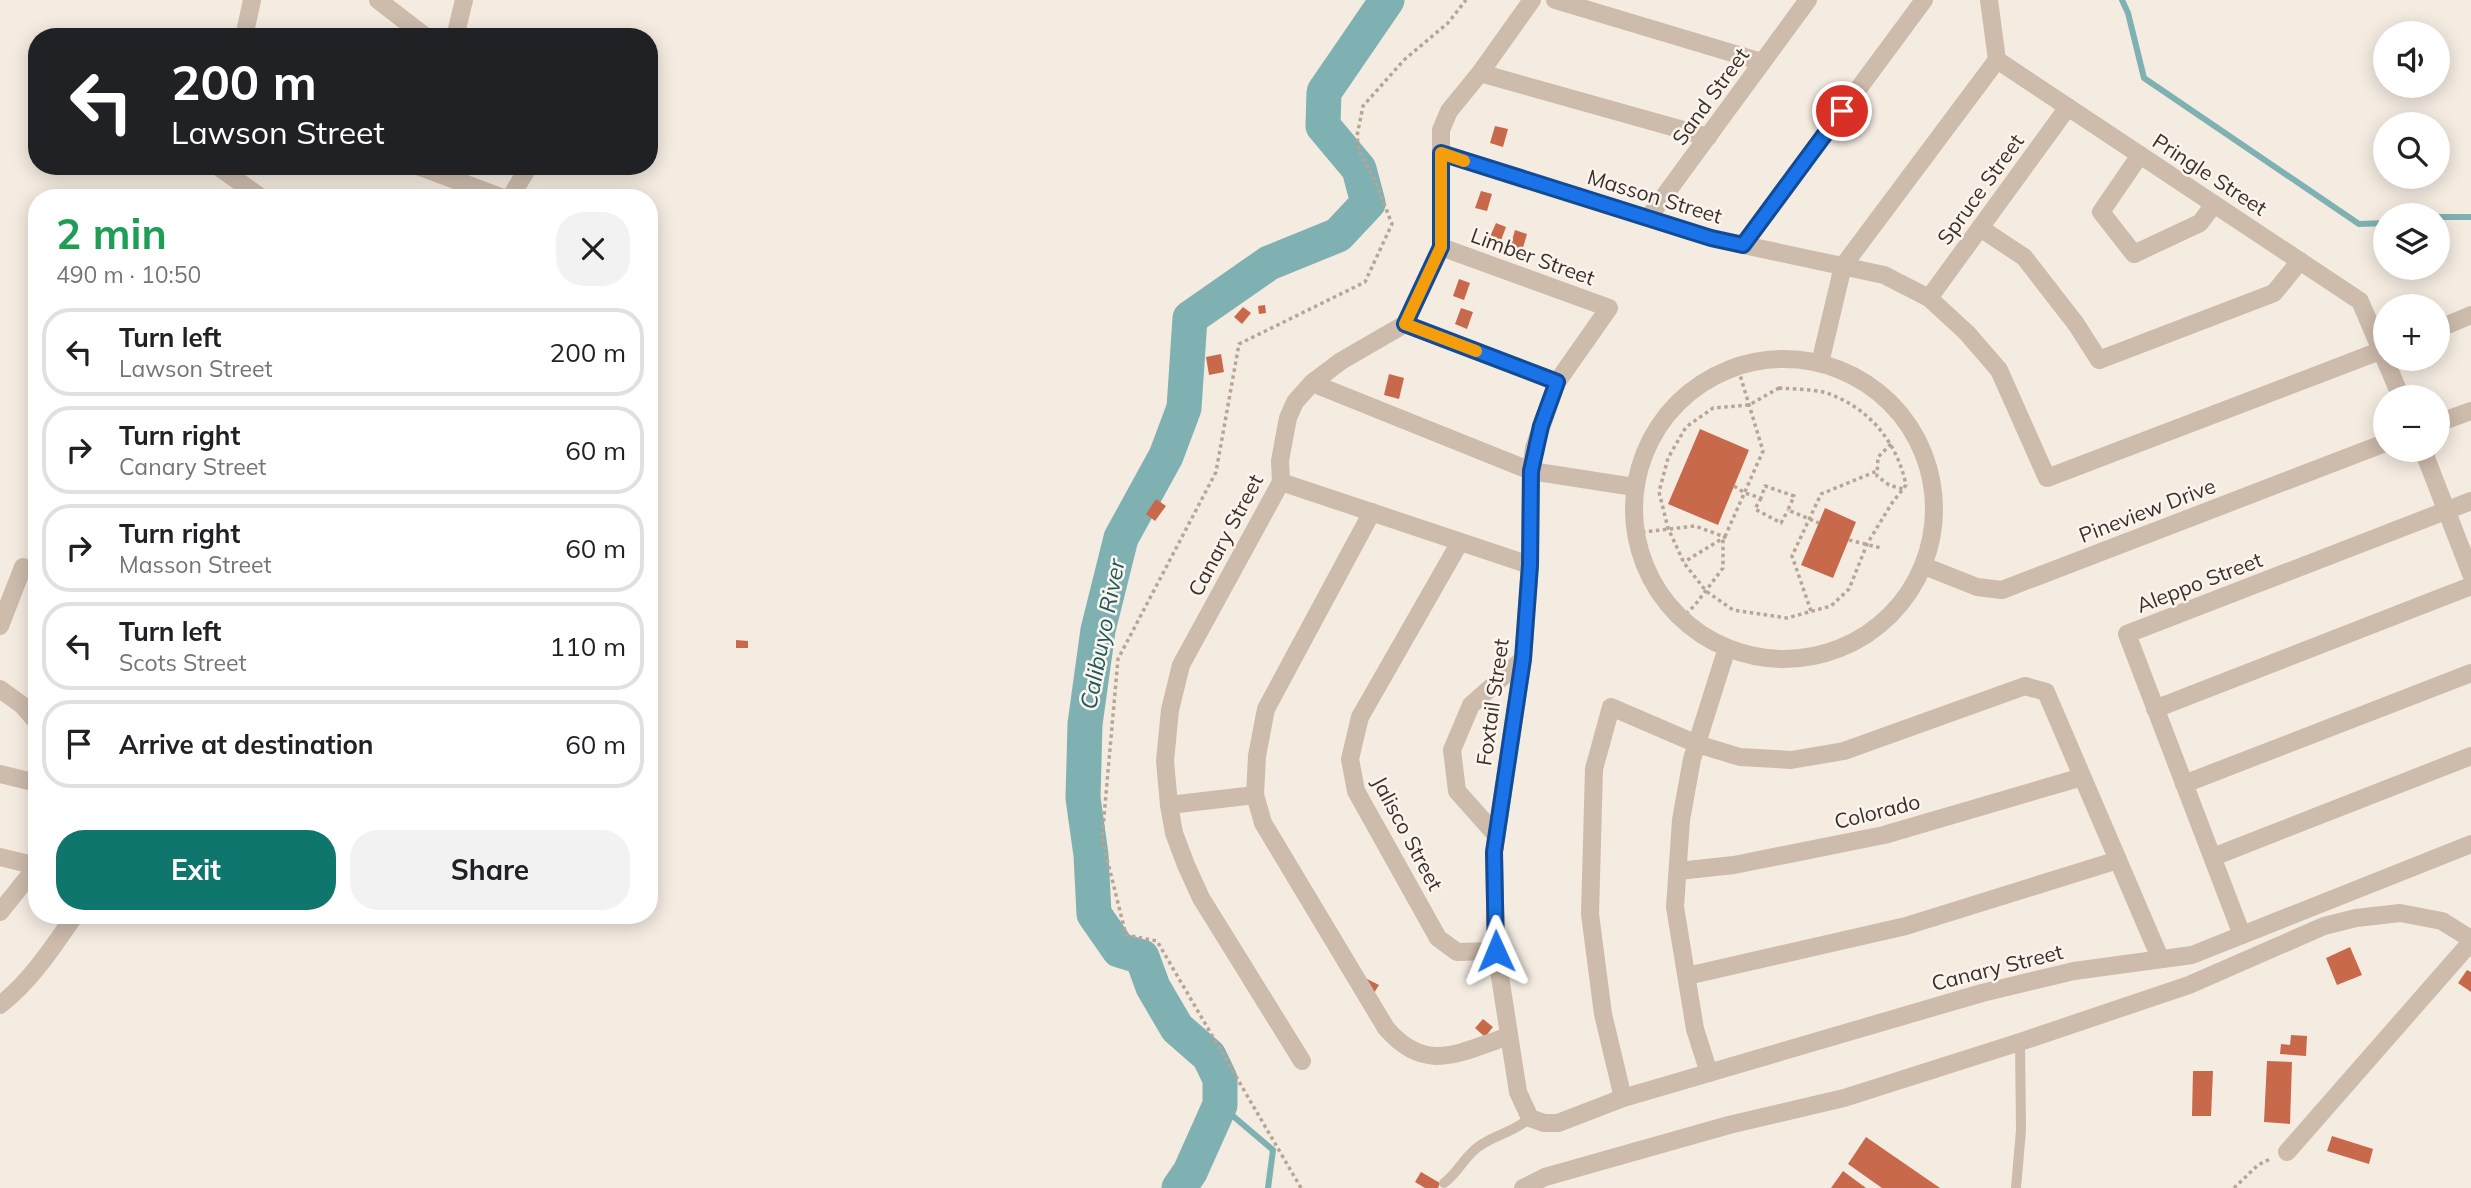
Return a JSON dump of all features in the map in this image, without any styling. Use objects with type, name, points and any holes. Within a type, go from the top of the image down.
[{"type":"street","points":[[246,28],[252,0]]},
{"type":"street","points":[[378,0],[414,28]]},
{"type":"street","points":[[457,28],[464,0]]},
{"type":"street","points":[[1532,0],[1449,111],[1441,130],[1441,247],[1405,324],[1557,382]]},
{"type":"street","points":[[1555,0],[1762,62]]},
{"type":"street","name":"Sand Street","points":[[1648,218],[1808,0]]},
{"type":"street","points":[[1743,245],[1924,0]]},
{"type":"street","points":[[1819,363],[1843,266],[1997,60],[1989,0]]},
{"type":"street","name":"Pringle Street","points":[[1997,60],[2360,301],[2373,329]]},
{"type":"street","points":[[1480,73],[1708,137]]},
{"type":"street","name":"Spruce Street","points":[[1929,298],[2068,107]]},
{"type":"street","name":"Masson Street","points":[[1441,153],[1711,238],[1884,275],[1929,298],[1967,332],[1999,370],[2047,478],[2373,354]]},
{"type":"street","points":[[2140,155],[2101,212],[2134,254],[2200,223],[2214,204]]},
{"type":"street","points":[[229,175],[249,189]]},
{"type":"street","points":[[442,175],[479,189]]},
{"type":"street","points":[[1980,228],[2024,257],[2076,324],[2099,360],[2274,293],[2300,261]]},
{"type":"street","name":"Limber Street","points":[[1441,247],[1609,308]]},
{"type":"street","name":"Foxtail Street","points":[[1530,1118],[1518,1092],[1496,951],[1494,852],[1523,659],[1530,565],[1531,471],[1541,426],[1557,382],[1609,308]]},
{"type":"street","points":[[2450,323],[2471,315]]},
{"type":"street","name":"Canary Street","points":[[1302,1061],[1201,898],[1174,833],[1165,761],[1166,737],[1181,665],[1281,482],[1280,461],[1288,418],[1295,402],[1312,383],[1341,360],[1405,324]]},
{"type":"street","points":[[1778,359],[1819,363],[1856,377],[1888,400],[1912,430],[1928,466],[1935,504],[1933,536],[1924,566],[1912,590],[1895,612],[1867,636],[1834,652],[1799,659],[1762,658],[1727,649],[1702,636],[1681,619],[1659,594],[1635,533],[1634,486],[1646,447],[1668,411],[1699,384],[1737,365],[1778,359]]},
{"type":"street","points":[[1312,383],[1531,471],[1634,486]]},
{"type":"street","points":[[2450,419],[2471,411]]},
{"type":"street","name":"Pineview Drive","points":[[1924,566],[1977,587],[2002,590],[2373,448]]},
{"type":"street","points":[[2428,462],[2471,574]]},
{"type":"street","points":[[1281,482],[1530,565]]},
{"type":"street","name":"Aleppo Street","points":[[2242,935],[2127,634],[2471,501]]},
{"type":"street","points":[[1372,512],[1266,709],[1257,756],[1255,794],[1263,823],[1386,1028],[1399,1044],[1417,1054],[1436,1057],[1453,1055],[1509,1036]]},
{"type":"street","name":"Jalisco Street","points":[[1460,542],[1360,717],[1350,760],[1356,791],[1438,938],[1457,952],[1496,951]]},
{"type":"street","points":[[0,626],[5,599],[23,567]]},
{"type":"street","points":[[2155,709],[2471,586]]},
{"type":"street","points":[[1709,1073],[1695,1029],[1675,907],[1681,820],[1697,744],[1727,649]]},
{"type":"street","points":[[1496,835],[1457,791],[1452,750],[1471,705],[1523,659]]},
{"type":"street","points":[[2184,783],[2471,673]]},
{"type":"street","points":[[1623,1098],[1603,1014],[1590,914],[1594,769],[1611,707],[1697,744],[1740,757],[1791,760],[1844,751],[2025,686],[2046,692],[2160,958]]},
{"type":"street","points":[[0,689],[28,712]]},
{"type":"street","points":[[2213,858],[2471,756]]},
{"type":"street","points":[[0,774],[28,781]]},
{"type":"street","name":"Colorado","points":[[1678,871],[1734,865],[1884,835],[2082,777]]},
{"type":"street","points":[[1169,805],[1255,794]]},
{"type":"street","name":"Canary Street","points":[[1530,1118],[1544,1124],[1558,1123],[1623,1098],[1982,993],[2074,971],[2192,955],[2471,844]]},
{"type":"street","points":[[0,857],[28,864]]},
{"type":"street","points":[[1686,976],[1906,926],[2119,860]]},
{"type":"street","points":[[0,912],[28,877]]},
{"type":"street","points":[[1523,1188],[1545,1177],[1729,1125],[1844,1098],[2020,1042],[2189,985],[2324,926],[2356,918],[2400,913],[2442,921],[2471,940],[2287,1152]]},
{"type":"street","points":[[0,1005],[13,995],[44,959],[69,924]]},
{"type":"lane","points":[[2016,1188],[2021,1130],[2020,1042]]},
{"type":"lane","points":[[1444,1183],[1455,1175],[1474,1150],[1487,1140],[1517,1129],[1530,1118]]},
{"type":"path","points":[[1681,619],[1723,568],[1725,537],[1763,451],[1737,365]]},
{"type":"path","points":[[1779,388],[1822,392],[1857,406],[1888,437],[1902,467],[1906,485],[1867,544],[1849,589],[1831,606],[1787,618],[1733,610],[1706,591],[1684,562],[1668,528],[1659,492],[1668,458],[1686,426],[1713,408],[1749,405],[1779,388]]},
{"type":"path","points":[[1891,443],[1878,457],[1877,476],[1889,485],[1903,489]]},
{"type":"path","points":[[1811,611],[1792,556],[1821,494],[1877,471]]},
{"type":"path","points":[[1734,486],[1761,498]]},
{"type":"path","points":[[1765,486],[1794,496],[1781,523],[1755,509],[1761,498],[1765,486]]},
{"type":"path","points":[[1788,510],[1819,523]]},
{"type":"path","points":[[1635,533],[1695,526],[1725,537]]},
{"type":"path","points":[[1684,562],[1725,537]]},
{"type":"path","points":[[1849,540],[1881,548]]},
{"type":"path","points":[[2234,1188],[2258,1165],[2287,1152]]},
{"type":"building","points":[[1495,126],[1508,129],[1503,147],[1490,143]]},
{"type":"building","points":[[1481,191],[1492,194],[1487,211],[1475,208]]},
{"type":"building","points":[[1496,223],[1506,227],[1500,243],[1489,239]]},
{"type":"building","points":[[1515,230],[1527,234],[1522,251],[1510,248]]},
{"type":"building","points":[[1459,279],[1470,283],[1464,300],[1453,296]]},
{"type":"building","points":[[1265,305],[1266,313],[1259,314],[1258,306]]},
{"type":"building","points":[[1243,307],[1251,313],[1242,324],[1234,317]]},
{"type":"building","points":[[1461,308],[1473,312],[1467,329],[1455,324]]},
{"type":"building","points":[[1221,354],[1224,372],[1209,375],[1206,357]]},
{"type":"building","points":[[1389,374],[1404,378],[1399,399],[1384,395]]},
{"type":"building","points":[[1700,429],[1749,450],[1718,525],[1668,504]]},
{"type":"building","points":[[1156,499],[1166,506],[1155,521],[1146,514]]},
{"type":"building","points":[[1825,508],[1856,522],[1833,578],[1801,565]]},
{"type":"building","points":[[736,640],[748,641],[748,648],[736,648]]},
{"type":"building","points":[[2350,947],[2362,975],[2337,985],[2326,958]]},
{"type":"building","points":[[2467,970],[2471,972],[2471,992],[2458,983]]},
{"type":"building","points":[[1365,978],[1379,985],[1374,993]]},
{"type":"building","points":[[1483,1019],[1493,1027],[1485,1037],[1475,1028]]},
{"type":"building","points":[[2291,1035],[2307,1036],[2306,1056],[2280,1054],[2281,1044],[2290,1045]]},
{"type":"building","points":[[2267,1061],[2292,1062],[2290,1124],[2264,1122]]},
{"type":"building","points":[[2193,1071],[2213,1071],[2211,1116],[2192,1116]]},
{"type":"building","points":[[2332,1136],[2373,1149],[2369,1164],[2327,1151]]},
{"type":"building","points":[[1866,1137],[1940,1188],[1882,1188],[1848,1164]]},
{"type":"building","points":[[1843,1171],[1866,1188],[1831,1188]]},
{"type":"building","points":[[1421,1172],[1440,1183],[1438,1188],[1425,1188],[1415,1182]]},
{"type":"waterway","name":"Calibuyo River","points":[[1179,1188],[1190,1172],[1220,1105],[1220,1079],[1209,1056],[1177,1028],[1153,987],[1142,957],[1119,950],[1094,914],[1091,855],[1083,798],[1085,724],[1098,630],[1121,538],[1166,456],[1184,408],[1190,318],[1269,263],[1338,235],[1368,203],[1359,169],[1323,126],[1324,92],[1387,0]]},
{"type":"waterway","points":[[2122,0],[2128,13],[2144,78],[2359,224],[2373,223]]},
{"type":"waterway","points":[[2450,217],[2471,217]]},
{"type":"waterway","points":[[1220,1105],[1273,1150],[1268,1188]]},
{"type":"slow traffic","points":[[1464,161],[1441,153],[1441,247],[1405,324],[1476,351]]},
{"type":"route","points":[[1496,951],[1494,852],[1523,659],[1530,565],[1531,471],[1534,449],[1557,382],[1405,324],[1441,247],[1441,153],[1711,238],[1743,245],[1842,111]]}]
